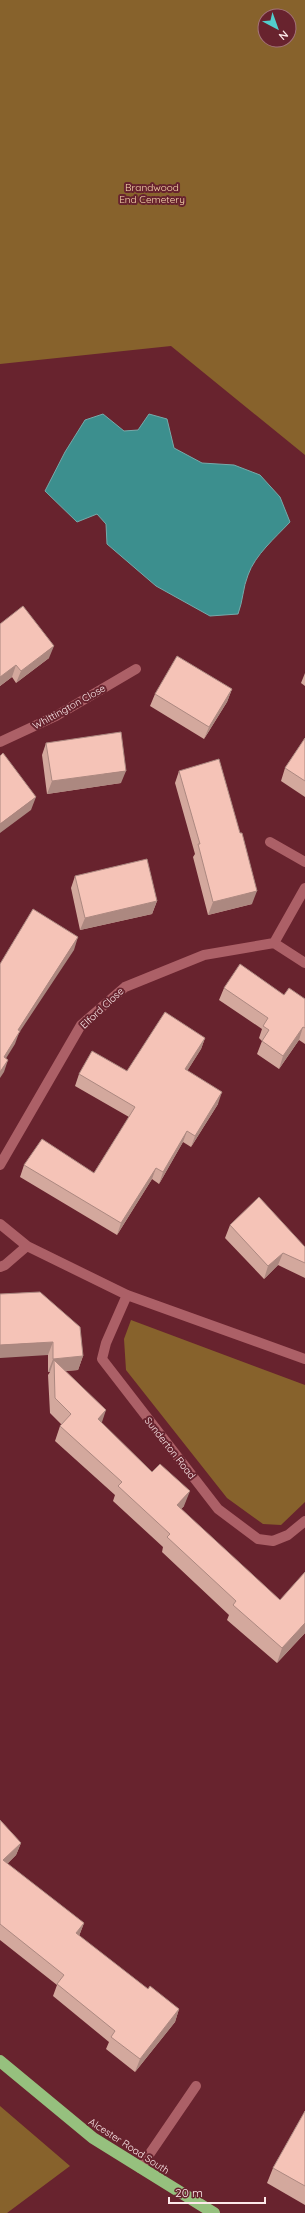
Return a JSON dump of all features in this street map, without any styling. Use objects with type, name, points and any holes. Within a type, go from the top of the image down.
[{"type":"highway","name":"Alcester Road South","points":[[0,2061],[93,2138],[214,2213]]},
{"type":"street","name":"Whittington Close","points":[[0,742],[56,716],[136,669]]},
{"type":"street","points":[[270,842],[305,862]]},
{"type":"street","points":[[305,888],[274,944],[305,963]]},
{"type":"street","name":"Elford Close","points":[[0,1165],[81,1025],[125,987],[204,955],[274,944]]},
{"type":"street","points":[[0,1224],[27,1246],[127,1295],[305,1359]]},
{"type":"street","points":[[0,1267],[6,1265],[27,1246]]},
{"type":"street","name":"Sunderton Road","points":[[127,1295],[106,1343],[102,1359],[213,1503],[218,1509],[258,1539],[273,1541],[288,1535],[305,1521]]},
{"type":"street","points":[[140,2168],[196,2086]]},
{"type":"green space","name":"Brandwood End Cemetery","points":[[0,0],[305,0],[305,455],[171,346],[0,364]]},
{"type":"green space","points":[[131,1320],[305,1385],[305,1502],[281,1525],[263,1524],[227,1498],[126,1370],[124,1339]]},
{"type":"green space","points":[[0,2106],[70,2166],[7,2213],[0,2213]]},
{"type":"water","points":[[103,414],[124,431],[138,430],[149,414],[167,419],[174,448],[202,463],[234,465],[260,475],[280,497],[290,522],[266,547],[251,568],[246,580],[238,614],[210,616],[156,586],[107,544],[106,524],[97,514],[77,522],[45,491],[65,452],[85,420]]},
{"type":"building","points":[[23,606],[54,646],[21,671],[16,665],[0,677],[0,624]]},
{"type":"building","points":[[177,656],[232,689],[209,727],[155,694]]},
{"type":"building","points":[[121,732],[126,771],[52,781],[46,743]]},
{"type":"building","points":[[305,738],[305,781],[285,768]]},
{"type":"building","points":[[3,753],[36,797],[0,824],[0,756]]},
{"type":"building","points":[[219,759],[240,833],[242,833],[257,891],[213,902],[198,844],[200,844],[179,771]]},
{"type":"building","points":[[147,859],[157,901],[85,918],[75,876]]},
{"type":"building","points":[[33,909],[78,937],[18,1030],[20,1031],[4,1057],[8,1060],[0,1072],[0,964]]},
{"type":"building","points":[[240,964],[284,995],[289,988],[305,999],[305,1028],[303,1027],[283,1056],[262,1041],[269,1030],[263,1026],[268,1018],[224,988]]},
{"type":"building","points":[[165,1012],[205,1038],[185,1069],[222,1092],[195,1136],[187,1131],[163,1172],[156,1168],[121,1223],[24,1165],[42,1139],[94,1173],[135,1107],[79,1074],[92,1051],[127,1071]]},
{"type":"building","points":[[259,1197],[305,1247],[305,1263],[283,1253],[268,1266],[230,1225]]},
{"type":"building","points":[[40,1292],[80,1327],[83,1356],[53,1359],[53,1342],[0,1345],[0,1294]]},
{"type":"building","points":[[54,1360],[106,1410],[98,1419],[152,1472],[160,1464],[190,1491],[177,1505],[280,1600],[305,1572],[305,1623],[282,1648],[233,1605],[236,1601],[167,1537],[170,1534],[118,1486],[122,1482],[60,1426],[71,1414],[55,1398]]},
{"type":"building","points":[[0,1820],[21,1843],[3,1860],[84,1923],[76,1933],[148,1989],[150,1986],[179,2009],[140,2059],[111,2037],[115,2031],[57,1984],[64,1975],[0,1924]]},
{"type":"building","points":[[305,2111],[305,2186],[273,2168]]}]
